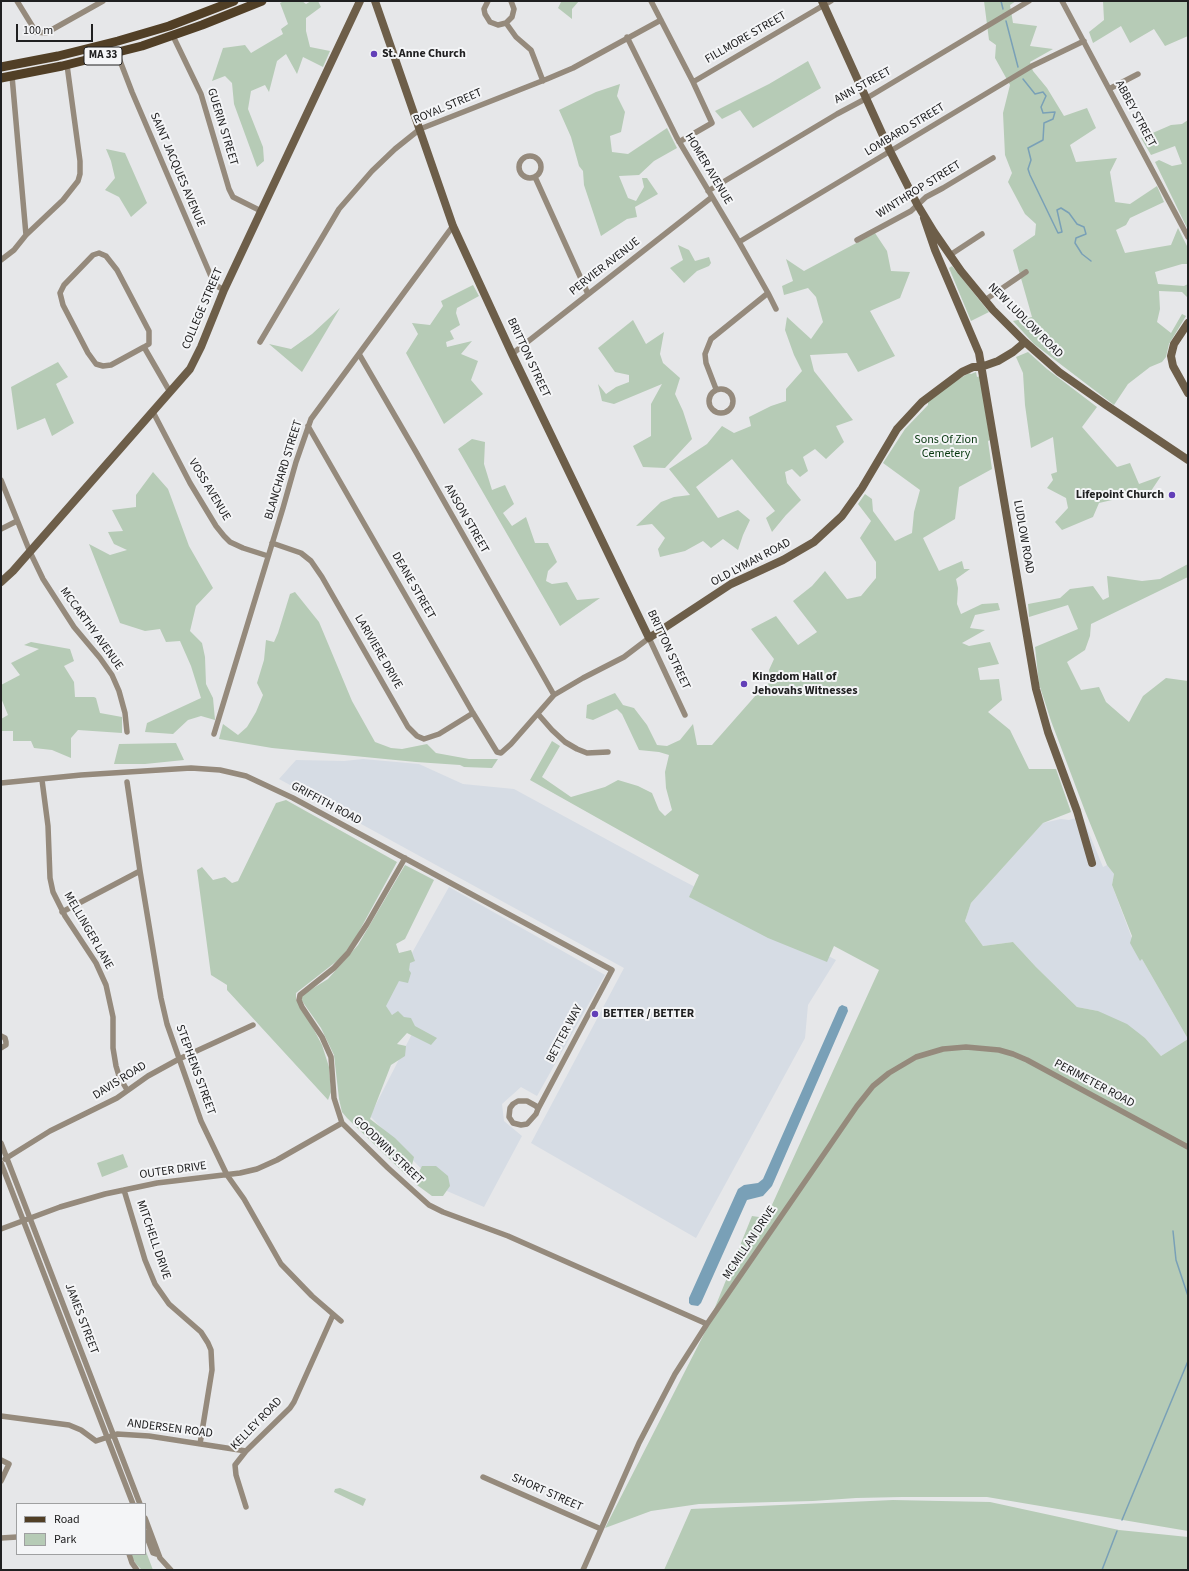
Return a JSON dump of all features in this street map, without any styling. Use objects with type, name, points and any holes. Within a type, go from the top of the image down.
[{"type":"main road","name":"MA 33","points":[[1,67],[118,42],[169,26],[234,1]]},
{"type":"main road","name":"MA 33","points":[[1,78],[117,53],[173,36],[262,1]]},
{"type":"street","points":[[17,1],[36,32],[46,33],[103,1]]},
{"type":"street","name":"COLLEGE STREET","points":[[1,582],[30,552],[190,369],[197,356],[224,290],[360,1]]},
{"type":"street","name":"BRITTON STREET","points":[[375,1],[453,226],[512,354],[685,715]]},
{"type":"street","points":[[488,1],[484,12],[488,20],[495,24],[506,23],[512,17],[514,12],[510,1]]},
{"type":"street","points":[[651,1],[693,82],[712,123],[679,142]]},
{"type":"street","name":"ANN STREET","points":[[708,191],[1029,1]]},
{"type":"street","name":"ABBEY STREET","points":[[1062,1],[1188,237]]},
{"type":"street","name":"NEW LUDLOW ROAD","points":[[825,2],[890,151],[924,218],[950,255],[985,300],[1025,342],[1059,372],[1188,460]]},
{"type":"street","name":"FILLMORE STREET","points":[[693,82],[825,2]]},
{"type":"street","name":"ROYAL STREET","points":[[260,342],[339,209],[382,160],[420,129],[573,68],[627,37],[661,20]]},
{"type":"street","points":[[506,23],[516,37],[531,50],[543,81]]},
{"type":"street","name":"GUERIN STREET","points":[[173,36],[201,94],[229,189],[234,197],[261,211]]},
{"type":"street","name":"HOMER AVENUE","points":[[627,37],[679,142],[739,242],[776,309]]},
{"type":"street","name":"LOMBARD STREET","points":[[739,242],[1032,66],[1084,41]]},
{"type":"street","name":"SAINT JACQUES AVENUE","points":[[117,53],[132,92],[210,274],[217,286],[224,290]]},
{"type":"street","points":[[1,260],[14,250],[26,235],[63,200],[78,181],[80,174],[80,161],[67,65]]},
{"type":"street","points":[[1109,89],[1138,74]]},
{"type":"street","points":[[12,76],[26,235]]},
{"type":"street","points":[[530,156],[537,158],[539,161],[541,168],[538,175],[535,177],[524,177],[519,171],[519,164],[523,158],[530,156]]},
{"type":"street","name":"WINTHROP STREET","points":[[856,240],[911,211],[926,197],[993,158]]},
{"type":"street","points":[[535,177],[588,294]]},
{"type":"street","name":"PERVIER AVENUE","points":[[512,354],[712,197]]},
{"type":"street","name":"LUDLOW ROAD","points":[[924,218],[935,250],[976,343],[982,367],[1036,689],[1048,732],[1077,810],[1092,863]]},
{"type":"street","name":"BLANCHARD STREET","points":[[214,734],[308,426],[316,412],[358,354],[453,226]]},
{"type":"street","points":[[950,255],[982,234]]},
{"type":"street","points":[[99,253],[106,256],[117,270],[149,331],[149,344],[144,347],[112,365],[103,366],[96,364],[88,353],[63,305],[60,293],[64,285],[93,255],[99,253]]},
{"type":"street","points":[[985,300],[1026,272]]},
{"type":"street","points":[[716,389],[706,363],[705,354],[711,339],[768,293]]},
{"type":"street","points":[[1188,323],[1174,344],[1171,356],[1173,366],[1188,394]]},
{"type":"street","name":"OLD LYMAN ROAD","points":[[501,753],[554,695],[624,657],[649,638],[731,584],[783,560],[814,542],[842,516],[862,488],[897,429],[911,413],[931,395],[962,372],[973,367],[982,367],[998,361],[1013,352],[1025,342]]},
{"type":"street","points":[[144,347],[170,392]]},
{"type":"street","name":"ANSON STREET","points":[[358,354],[412,445],[554,695]]},
{"type":"street","points":[[716,389],[727,390],[732,396],[733,404],[725,412],[717,412],[710,407],[709,399],[716,389]]},
{"type":"street","name":"VOSS AVENUE","points":[[153,412],[190,483],[216,526],[230,542],[268,556]]},
{"type":"street","name":"DEANE STREET","points":[[308,426],[491,744],[497,752],[501,753]]},
{"type":"street","points":[[1,480],[17,520],[1,529]]},
{"type":"street","name":"MCCARTHY AVENUE","points":[[17,520],[43,579],[61,609],[112,674],[119,691],[125,713],[127,732]]},
{"type":"street","name":"LARIVIERE DRIVE","points":[[272,543],[301,553],[311,561],[322,577],[408,727],[417,736],[424,739],[439,734],[473,713]]},
{"type":"street","points":[[538,714],[565,742],[577,749],[587,753],[600,754],[608,752]]},
{"type":"street","name":"GRIFFITH ROAD","points":[[1,783],[179,768],[206,768],[229,772],[252,779],[281,792],[612,970]]},
{"type":"street","name":"MELLINGER LANE","points":[[42,780],[48,826],[51,883],[54,895],[62,912],[95,962],[106,985],[113,1017],[113,1048],[116,1066],[118,1076],[127,1090]]},
{"type":"street","name":"STEPHENS STREET","points":[[127,782],[161,998],[167,1024],[201,1121],[227,1175],[244,1200],[281,1264],[341,1321]]},
{"type":"street","name":"GOODWIN STREET","points":[[405,858],[367,924],[348,953],[334,968],[300,995],[299,1000],[302,1007],[322,1037],[331,1057],[334,1098],[342,1123],[393,1173],[429,1205],[443,1212],[508,1236],[707,1324]]},
{"type":"street","points":[[62,912],[140,872]]},
{"type":"street","name":"BETTER WAY","points":[[538,1109],[536,1106],[527,1102],[518,1101],[510,1108],[509,1117],[513,1123],[524,1125],[534,1118],[612,970]]},
{"type":"street","name":"DAVIS ROAD","points":[[1,1162],[50,1131],[117,1098],[148,1076],[179,1058],[253,1025]]},
{"type":"street","points":[[1,1036],[6,1042],[6,1046],[1,1048]]},
{"type":"street","name":"MCMILLAN DRIVE","points":[[583,1570],[650,1419],[675,1374],[707,1324],[857,1106],[873,1086],[901,1065],[929,1053],[960,1047],[986,1048]]},
{"type":"street","name":"PERIMETER ROAD","points":[[986,1048],[1007,1052],[1027,1060],[1188,1147]]},
{"type":"street","name":"OUTER DRIVE","points":[[1,1229],[73,1202],[124,1190],[173,1181],[246,1172],[266,1166],[342,1123]]},
{"type":"street","name":"JAMES STREET","points":[[1,1143],[140,1503]]},
{"type":"street","name":"JAMES STREET","points":[[1,1162],[133,1503]]},
{"type":"street","name":"MITCHELL DRIVE","points":[[124,1190],[146,1260],[157,1288],[170,1304],[200,1332],[211,1350],[212,1370],[200,1444]]},
{"type":"street","name":"KELLEY ROAD","points":[[246,1506],[235,1469],[237,1461],[290,1408],[294,1402],[333,1315]]},
{"type":"street","points":[[1,1416],[69,1425],[81,1430],[95,1441],[107,1438]]},
{"type":"street","name":"ANDERSEN ROAD","points":[[107,1438],[117,1434],[149,1436],[246,1451]]},
{"type":"street","points":[[1,1460],[8,1464],[1,1481]]},
{"type":"street","name":"SHORT STREET","points":[[483,1477],[601,1529]]},
{"type":"street","points":[[146,1521],[158,1553],[171,1570]]},
{"type":"street","points":[[146,1535],[153,1553],[158,1553]]},
{"type":"street","points":[[1,1538],[16,1538]]},
{"type":"street","points":[[129,1555],[132,1563],[137,1570]]},
{"type":"shaded area","points":[[363,759],[419,764],[463,784],[514,789],[674,876],[836,960],[808,1005],[805,1038],[696,1238],[531,1143],[624,968],[279,779],[296,760],[344,761]]},
{"type":"shaded area","points":[[1082,816],[1103,867],[1107,865],[1114,874],[1112,885],[1140,960],[1142,959],[1188,1039],[1161,1056],[1145,1038],[1098,1011],[1077,1007],[1013,942],[983,946],[965,921],[971,903],[1043,823],[1061,819],[1069,820]]},
{"type":"shaded area","points":[[449,887],[605,975],[537,1096],[521,1087],[502,1104],[504,1121],[522,1136],[484,1207],[440,1188],[370,1116],[415,1028],[381,1008]]},
{"type":"green space","points":[[284,1],[302,1],[306,4],[311,1],[318,1],[321,7],[306,18],[306,31],[310,47],[330,51],[323,67],[303,57],[297,74],[286,54],[277,61],[269,92],[265,85],[251,91],[248,109],[263,147],[264,161],[257,167],[234,104],[232,83],[225,76],[212,81],[223,48],[245,45],[251,53],[283,34],[281,29],[288,24],[280,3]]},
{"type":"green space","points":[[559,1],[579,1],[572,9],[572,19],[558,8],[561,2]]},
{"type":"green space","points":[[984,1],[1016,1],[1010,5],[1013,23],[1037,26],[1030,46],[1053,49],[1030,62],[1033,71],[1047,88],[1064,116],[1087,108],[1096,128],[1070,145],[1076,162],[1117,158],[1110,172],[1115,202],[1130,204],[1157,186],[1164,202],[1130,218],[1126,225],[1116,230],[1125,253],[1171,245],[1178,228],[1188,248],[1188,264],[1182,264],[1155,272],[1158,284],[1184,286],[1188,284],[1188,298],[1182,292],[1159,291],[1160,309],[1157,322],[1171,333],[1182,314],[1186,316],[1169,344],[1166,357],[1162,362],[1150,367],[1128,384],[1114,405],[1034,344],[1013,321],[1032,317],[1013,250],[1035,235],[1036,224],[1025,214],[1008,182],[1012,173],[1005,155],[1003,113],[1010,85],[995,58],[996,45],[989,40]]},
{"type":"green space","points":[[1103,1],[1188,1],[1188,36],[1165,46],[1154,29],[1130,43],[1121,26],[1093,43],[1089,32],[1104,20]]},
{"type":"green space","points":[[808,61],[821,88],[753,128],[740,110],[722,119],[715,111],[769,84]]},
{"type":"green space","points":[[620,84],[617,96],[625,112],[621,132],[610,136],[612,152],[628,154],[667,128],[677,148],[654,161],[639,175],[619,176],[628,198],[636,201],[644,187],[642,178],[647,178],[658,194],[635,207],[637,217],[627,219],[601,236],[584,185],[583,171],[579,166],[571,137],[559,110],[596,92]]},
{"type":"green space","points":[[1188,120],[1188,230],[1155,162],[1159,160],[1172,166],[1182,164],[1175,146],[1151,155],[1141,138],[1171,125],[1182,124]]},
{"type":"green space","points":[[106,149],[125,153],[147,203],[131,217],[119,197],[105,190],[115,178],[111,161]]},
{"type":"green space","points":[[875,233],[887,251],[891,271],[910,272],[900,298],[870,311],[895,356],[858,372],[847,353],[810,355],[814,371],[853,420],[836,426],[844,442],[826,459],[815,449],[803,457],[808,471],[800,477],[792,469],[785,472],[787,483],[801,500],[772,532],[766,518],[775,511],[732,459],[696,487],[718,518],[738,510],[750,520],[738,550],[723,539],[711,548],[703,541],[685,551],[660,557],[658,549],[665,538],[652,524],[636,526],[661,502],[674,497],[690,495],[669,469],[707,444],[722,426],[734,433],[751,426],[749,417],[771,406],[786,401],[786,389],[802,371],[794,355],[785,330],[787,317],[811,339],[823,322],[816,297],[808,288],[784,295],[782,286],[793,281],[786,259],[804,271]]},
{"type":"green space","points":[[678,245],[689,250],[695,261],[709,257],[711,263],[709,266],[697,271],[684,283],[670,268],[683,260]]},
{"type":"green space","points":[[952,266],[989,312],[971,321],[949,268]]},
{"type":"green space","points":[[473,285],[479,296],[457,308],[456,313],[460,325],[450,331],[454,339],[446,342],[447,347],[472,341],[461,354],[478,361],[471,380],[483,394],[444,424],[406,353],[418,334],[412,323],[430,325],[443,306],[441,301]]},
{"type":"green space","points":[[340,308],[302,372],[269,344],[291,349],[312,334]]},
{"type":"green space","points":[[633,320],[646,344],[664,332],[660,354],[663,363],[680,378],[675,394],[683,411],[692,439],[665,468],[643,467],[633,446],[651,436],[651,404],[662,384],[614,404],[602,401],[598,384],[606,394],[616,387],[629,382],[629,375],[615,372],[598,348]]},
{"type":"green space","points":[[1028,352],[1047,369],[1097,407],[1082,427],[1117,467],[1130,463],[1139,484],[1161,476],[1151,491],[1099,503],[1093,517],[1062,530],[1055,522],[1068,508],[1066,498],[1047,488],[1053,480],[1051,474],[1057,472],[1053,437],[1031,448],[1025,405],[1023,373],[1016,357]]},
{"type":"green space","points":[[58,362],[68,377],[56,384],[74,423],[52,436],[45,418],[17,430],[11,387]]},
{"type":"green space","name":"Sons Of Zion Cemetery","points":[[976,372],[977,377],[980,376],[990,440],[988,441],[992,469],[959,487],[955,519],[923,538],[939,571],[962,561],[964,569],[970,569],[956,579],[958,588],[957,604],[961,614],[982,604],[998,603],[1000,610],[975,615],[970,628],[985,630],[962,643],[969,646],[990,642],[999,664],[978,668],[980,680],[999,679],[1002,700],[988,712],[1010,730],[1029,769],[1056,769],[1071,812],[1043,823],[971,903],[965,921],[983,946],[1013,942],[1077,1007],[1098,1011],[1127,1024],[1145,1038],[1161,1056],[1188,1039],[1188,1531],[987,1497],[856,1498],[813,1501],[699,1504],[651,1511],[605,1528],[705,1332],[752,1216],[766,1218],[879,970],[834,946],[827,962],[768,938],[689,897],[699,875],[530,780],[552,741],[560,746],[542,777],[571,797],[605,787],[618,780],[638,786],[652,793],[659,810],[665,816],[672,810],[666,788],[665,772],[669,755],[659,752],[639,750],[622,714],[617,709],[593,720],[586,718],[587,705],[615,693],[623,705],[634,708],[647,725],[657,745],[667,746],[680,740],[693,724],[697,745],[712,745],[764,686],[771,682],[769,670],[774,659],[751,629],[776,616],[798,645],[817,632],[793,601],[812,586],[825,571],[847,599],[861,596],[876,578],[876,562],[860,538],[871,521],[858,504],[865,494],[872,499],[873,511],[895,541],[912,533],[914,512],[920,490],[883,463],[905,429],[928,405],[928,401],[954,382],[969,373],[971,374]]},
{"type":"green space","points":[[472,439],[485,442],[484,464],[492,490],[505,485],[514,504],[503,513],[512,526],[526,517],[535,543],[548,543],[557,562],[548,571],[546,581],[552,584],[567,582],[577,600],[600,598],[560,626],[458,449]]},
{"type":"green space","points":[[153,472],[168,489],[189,546],[213,588],[196,606],[190,631],[202,643],[205,657],[206,684],[213,698],[215,720],[201,716],[188,720],[173,734],[145,732],[147,723],[201,698],[191,666],[180,641],[166,642],[160,629],[145,631],[120,623],[89,544],[110,555],[127,550],[114,544],[108,532],[123,531],[112,510],[136,507],[136,495]]},
{"type":"green space","points":[[1188,564],[1188,577],[1091,624],[1090,636],[1085,650],[1067,662],[1081,690],[1099,687],[1106,702],[1129,722],[1143,696],[1166,678],[1188,681],[1188,1039],[1142,959],[1140,961],[1130,943],[1132,936],[1112,885],[1114,874],[1107,865],[1085,811],[1051,721],[1039,684],[1035,647],[1078,629],[1068,605],[1029,617],[1028,604],[1060,598],[1070,589],[1093,586],[1103,600],[1109,597],[1107,576],[1142,581],[1160,579]]},
{"type":"green space","points":[[295,592],[319,622],[352,701],[375,742],[391,748],[402,749],[427,744],[436,753],[469,759],[498,759],[492,768],[464,767],[460,765],[272,748],[219,739],[223,724],[238,735],[247,727],[256,712],[263,695],[257,683],[264,660],[266,640],[274,642],[290,594]]},
{"type":"green space","points":[[31,642],[70,649],[74,661],[64,666],[74,682],[75,697],[94,697],[96,698],[100,713],[122,717],[122,733],[78,730],[71,738],[71,758],[52,750],[34,748],[31,741],[13,741],[13,731],[1,731],[1,719],[8,715],[1,698],[1,685],[20,675],[11,663],[39,649],[24,645]]},
{"type":"green space","points":[[176,743],[184,760],[145,764],[114,764],[119,744]]},
{"type":"green space","points":[[286,800],[397,862],[356,937],[342,957],[296,993],[296,999],[322,1045],[329,1067],[331,1092],[328,1100],[227,990],[227,985],[211,975],[197,870],[202,867],[213,880],[225,877],[232,883],[238,881],[276,803]]},
{"type":"green space","points":[[405,865],[434,880],[405,939],[396,944],[399,953],[411,950],[415,961],[410,963],[409,970],[411,973],[408,983],[399,981],[386,1006],[392,1015],[398,1011],[404,1017],[411,1018],[415,1026],[437,1038],[431,1045],[407,1033],[397,1044],[406,1046],[405,1056],[391,1065],[370,1119],[395,1138],[414,1157],[412,1165],[406,1175],[342,1112],[334,1055],[321,1028],[302,1001],[302,995],[328,979],[358,945]]},
{"type":"green space","points":[[123,1154],[128,1167],[102,1177],[97,1163]]},
{"type":"green space","points":[[422,1166],[436,1166],[448,1176],[450,1186],[443,1196],[432,1196],[417,1185],[416,1178]]},
{"type":"green space","points":[[340,1488],[366,1499],[363,1506],[334,1492],[335,1489]]},
{"type":"green space","points":[[893,1500],[990,1502],[1119,1530],[1188,1537],[1188,1570],[664,1570],[691,1509]]},
{"type":"green space","points":[[146,1552],[153,1570],[141,1569],[132,1555],[146,1555]]},
{"type":"water","points":[[842,1005],[847,1007],[848,1011],[772,1186],[763,1196],[747,1200],[701,1303],[698,1306],[691,1305],[689,1303],[689,1298],[738,1189],[744,1185],[758,1183],[763,1179],[839,1007]]},
{"type":"waterway","points":[[1001,1],[1003,9]]},
{"type":"waterway","points":[[1006,21],[1018,67]]},
{"type":"waterway","points":[[1023,79],[1035,94],[1043,92],[1046,96],[1041,107],[1043,113],[1055,112],[1053,119],[1044,123],[1043,140],[1028,148],[1031,160],[1028,169],[1030,175],[1058,233],[1062,232],[1057,210],[1061,208],[1069,213],[1077,224],[1084,227],[1086,234],[1076,238],[1075,243],[1082,254],[1091,261]]},
{"type":"waterway","points":[[1173,1231],[1176,1260],[1188,1296]]},
{"type":"waterway","points":[[1122,1520],[1188,1361]]},
{"type":"waterway","points":[[1102,1570],[1117,1531]]},
{"type":"place","name":"St. Anne Church","points":[[374,54]]},
{"type":"place","name":"Lifepoint Church","points":[[1172,495]]},
{"type":"place","name":"Kingdom Hall of Jehovahs Witnesses","points":[[744,684]]},
{"type":"place","name":"BETTER / BETTER","points":[[595,1014]]}]
